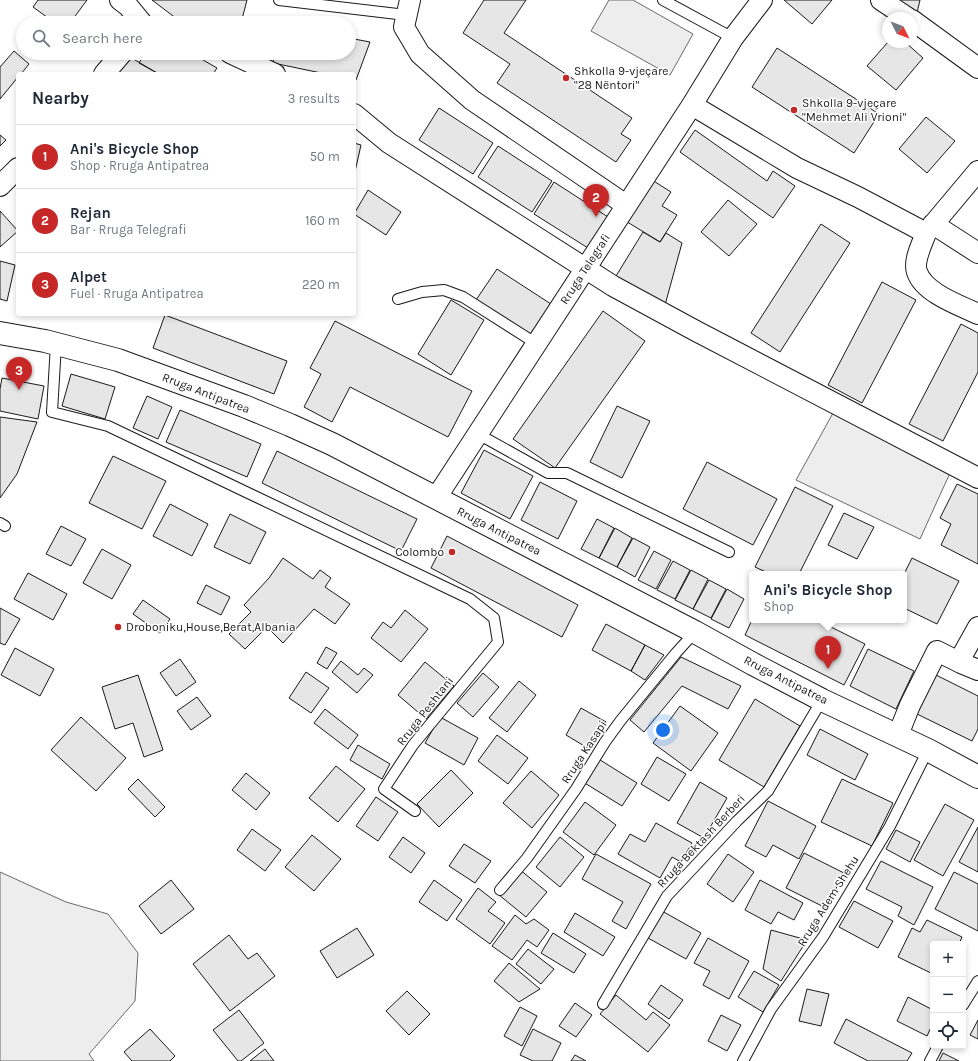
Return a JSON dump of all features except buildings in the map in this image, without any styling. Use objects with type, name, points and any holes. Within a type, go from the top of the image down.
[{"type":"main road","name":"Rruga Antipatrea","points":[[0,333],[56,344],[118,360],[244,406],[332,444],[695,632],[822,700],[898,735],[978,777]]},
{"type":"street","points":[[120,0],[128,6],[136,16]]},
{"type":"street","name":"Rruga Telegrafi","points":[[436,498],[692,105],[733,38],[762,0]]},
{"type":"street","points":[[881,0],[899,12]]},
{"type":"street","points":[[408,8],[404,27],[420,54],[472,100],[626,205]]},
{"type":"street","points":[[918,24],[978,68]]},
{"type":"street","points":[[106,72],[116,60]]},
{"type":"street","points":[[245,60],[271,72]]},
{"type":"street","points":[[692,105],[797,168],[930,229],[978,253]]},
{"type":"street","points":[[356,116],[389,143],[585,269],[696,331],[978,478]]},
{"type":"street","points":[[0,186],[16,170]]},
{"type":"street","points":[[978,171],[930,229],[917,255],[916,272],[924,284],[933,292],[978,314]]},
{"type":"street","points":[[969,666],[963,654],[978,626]]},
{"type":"street","points":[[898,735],[910,705],[937,651],[969,666]]},
{"type":"lane","points":[[279,0],[408,8]]},
{"type":"lane","points":[[663,0],[733,38]]},
{"type":"lane","points":[[398,299],[422,292],[444,290],[464,297],[537,344]]},
{"type":"lane","name":"Rruga Peshtani","points":[[56,344],[52,412],[108,426],[470,599],[494,618],[498,642],[413,745],[384,789],[415,811]]},
{"type":"lane","points":[[478,434],[548,473],[567,473],[728,552]]},
{"type":"lane","name":"Rruga Kasapi","points":[[500,890],[528,858],[576,789],[617,725],[676,652],[695,632]]},
{"type":"lane","name":"Rruga Bektash Berberi","points":[[603,1004],[667,896],[737,821],[768,791],[822,700]]},
{"type":"lane","name":"Rruga Adem Shehu","points":[[743,1061],[771,1008],[823,937],[890,826],[928,750]]},
{"type":"lane","points":[[966,1000],[978,981]]},
{"type":"lane","points":[[930,1061],[936,1049]]},
{"type":"shaded area","points":[[609,0],[633,0],[693,34],[670,75],[591,31]]},
{"type":"shaded area","points":[[833,413],[950,473],[920,539],[796,480]]},
{"type":"shaded area","points":[[0,872],[66,902],[108,914],[138,953],[135,1001],[89,1054],[94,1061],[0,1061]]},
{"type":"place","name":"Shkolla 9-vjeçare \"28 Nëntori\"","points":[[566,78]]},
{"type":"place","name":"Shkolla 9-vjeçare \"Mehmet Ali Vrioni\"","points":[[794,110]]},
{"type":"place","name":"Rejan","points":[[596,217]]},
{"type":"place","name":"Alpet","points":[[19,390]]},
{"type":"place","name":"Colombo","points":[[452,552]]},
{"type":"place","name":"Droboniku,House,Berat,Albania","points":[[118,627]]},
{"type":"place","name":"Ani's Bicycle Shop","points":[[828,669]]}]
